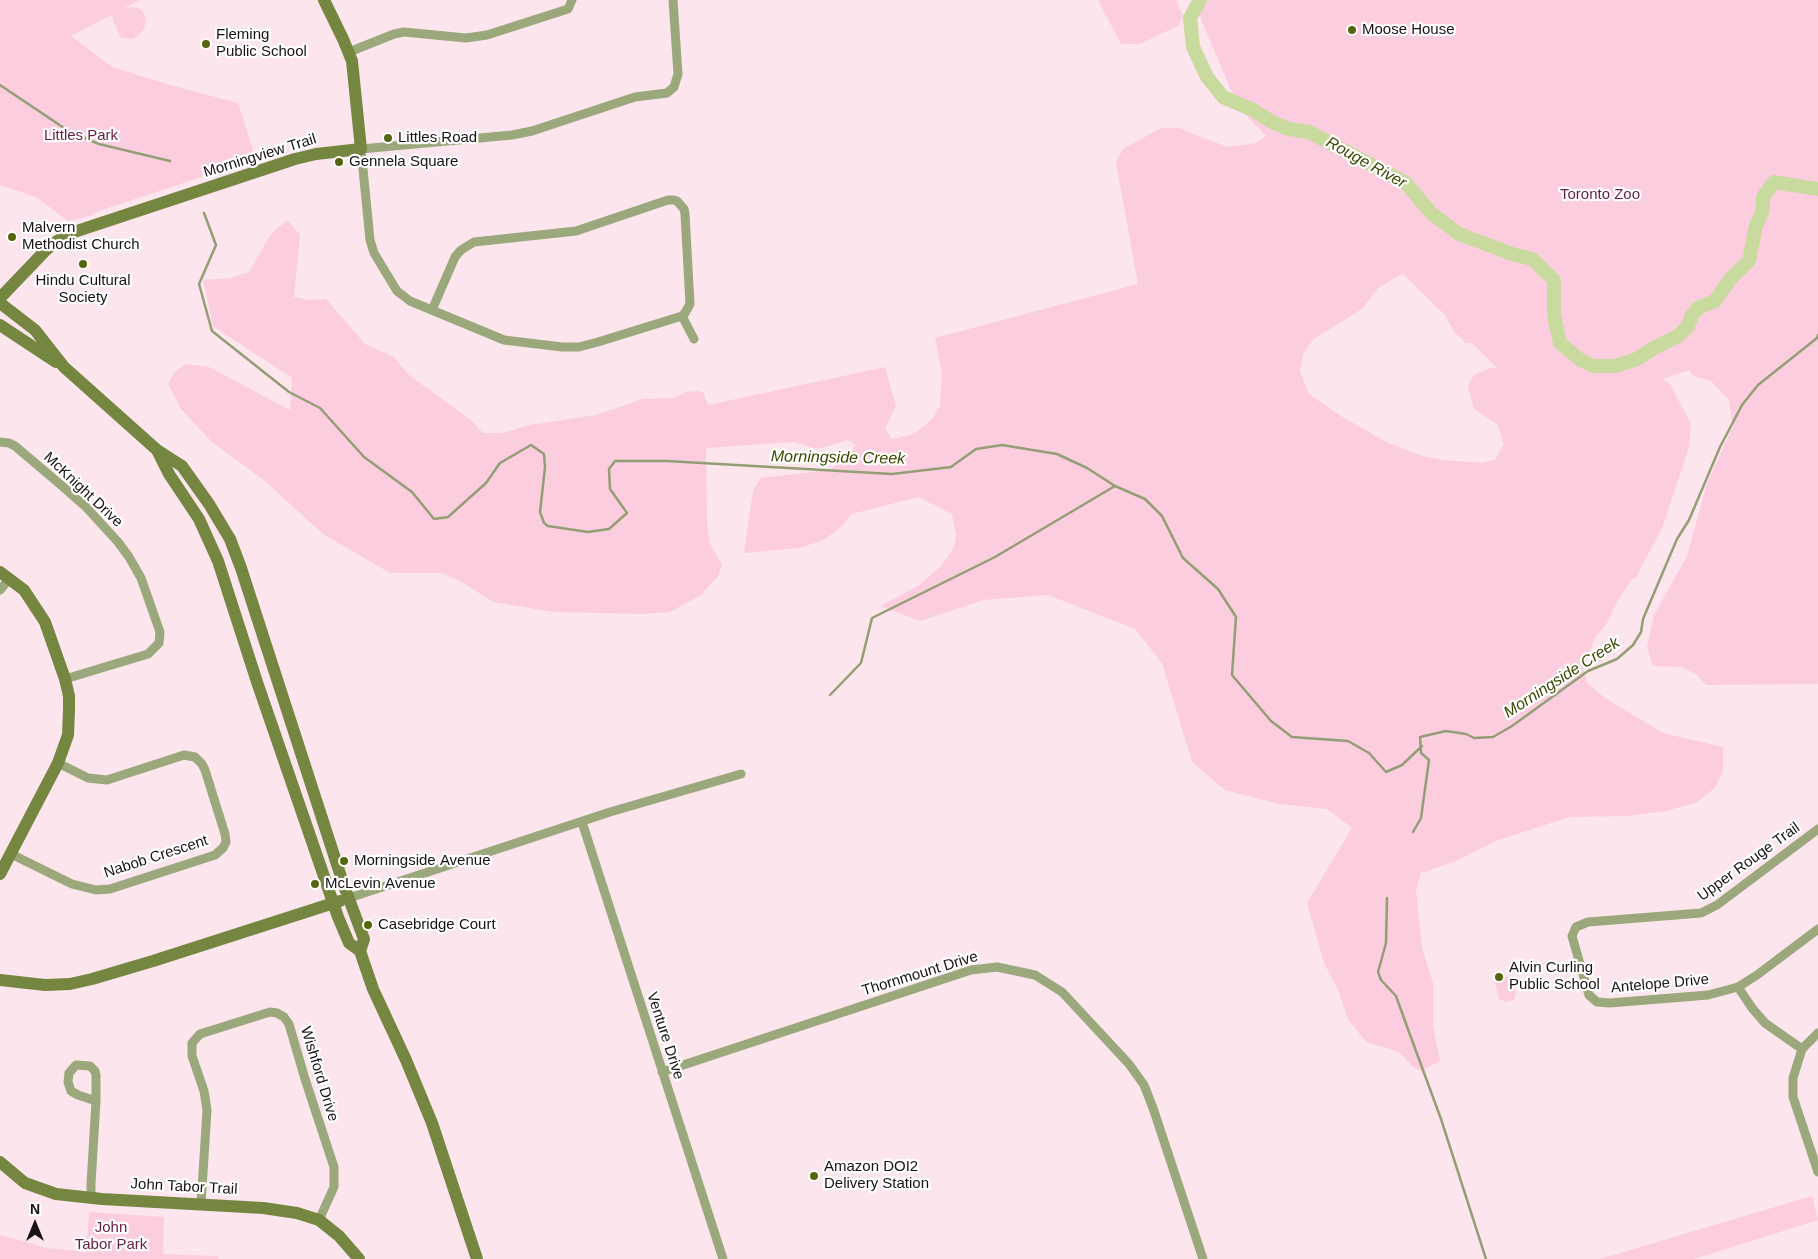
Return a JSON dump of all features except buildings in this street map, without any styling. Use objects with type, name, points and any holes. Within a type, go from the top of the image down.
[{"type":"main road","points":[[324,0],[349,52],[354,78],[361,149]]},
{"type":"main road","name":"Morningview Trail","points":[[0,298],[44,250],[74,232],[295,159],[316,154],[361,149]]},
{"type":"main road","points":[[0,303],[35,330],[64,367]]},
{"type":"main road","points":[[0,325],[64,367],[156,450],[182,466],[209,504],[230,539],[244,576],[343,883],[364,939],[360,951]]},
{"type":"main road","points":[[156,450],[169,474],[199,518],[218,561],[257,682],[333,903],[349,943],[360,951],[373,989],[406,1060],[432,1123],[477,1259]]},
{"type":"main road","points":[[0,874],[58,763],[68,735],[69,696],[53,642],[41,615],[24,590],[5,575]]},
{"type":"main road","points":[[0,980],[45,985],[70,984],[92,980],[349,898]]},
{"type":"main road","name":"John Tabor Trail","points":[[0,1162],[24,1183],[56,1194],[280,1210],[297,1213],[319,1220],[339,1236],[359,1259]]},
{"type":"street","points":[[349,52],[394,34],[404,32],[466,38],[487,35],[568,9],[572,0]]},
{"type":"street","name":"Morningview Trail","points":[[361,149],[512,135],[532,131],[635,97],[668,93],[674,87],[678,74],[673,0]]},
{"type":"street","points":[[361,149],[370,240],[374,252],[397,291],[410,301],[504,340],[562,347],[579,347],[682,316],[690,304],[684,209],[678,201],[668,200],[576,231],[474,242],[461,250],[455,257],[432,310]]},
{"type":"street","points":[[682,316],[694,339]]},
{"type":"street","name":"McKnight Drive","points":[[0,442],[15,446],[85,506],[118,542],[141,578],[160,632],[159,643],[148,654],[65,679]]},
{"type":"street","points":[[0,590],[5,575]]},
{"type":"street","name":"Nabob Crescent","points":[[11,854],[72,884],[96,890],[110,889],[215,855],[223,848],[226,842],[202,764],[195,757],[184,755],[107,780],[88,778],[58,763]]},
{"type":"street","points":[[349,898],[610,812],[741,774]]},
{"type":"street","name":"Venture Drive","points":[[582,822],[723,1259]]},
{"type":"street","name":"Upper Rouge Trail","points":[[1576,927],[1588,922],[1701,913],[1718,905],[1818,829]]},
{"type":"street","name":"Antelope Drive","points":[[1576,927],[1572,936],[1573,941],[1590,995],[1597,1002],[1617,1003],[1708,995],[1738,986],[1757,975],[1818,929]]},
{"type":"street","name":"Thornmount Drive","points":[[662,1072],[971,970],[997,966],[1035,975],[1062,992],[1129,1064],[1144,1086],[1203,1259]]},
{"type":"street","points":[[1738,986],[1752,1008],[1766,1024],[1802,1049]]},
{"type":"street","name":"Wishford Drive","points":[[201,1204],[207,1110],[204,1091],[192,1056],[192,1043],[200,1034],[270,1012],[284,1017],[289,1024],[334,1167],[334,1187],[319,1220]]},
{"type":"street","points":[[1818,1033],[1802,1049],[1793,1078],[1793,1097],[1818,1172]]},
{"type":"street","points":[[91,1198],[96,1101]]},
{"type":"green space","name":"Littles Park","points":[[0,0],[140,0],[123,9],[139,8],[144,13],[146,21],[144,28],[133,39],[121,38],[111,15],[71,36],[112,67],[238,103],[256,159],[96,212],[90,216],[68,221],[36,197],[0,185]]},
{"type":"green space","points":[[1098,0],[1176,0],[1183,16],[1178,26],[1140,44],[1121,44]]},
{"type":"green space","name":"Toronto Zoo","points":[[1193,0],[1818,0],[1818,684],[1706,685],[1696,674],[1681,667],[1653,666],[1647,647],[1654,615],[1687,556],[1707,483],[1733,426],[1729,400],[1711,381],[1693,376],[1689,370],[1663,379],[1670,384],[1691,424],[1689,447],[1662,528],[1635,579],[1632,579],[1618,600],[1607,623],[1595,638],[1583,667],[1587,683],[1605,698],[1663,733],[1723,747],[1723,770],[1715,788],[1696,803],[1665,811],[1628,816],[1570,817],[1498,840],[1451,863],[1421,873],[1416,891],[1422,948],[1433,983],[1433,1026],[1440,1061],[1421,1071],[1413,1067],[1399,1052],[1366,1042],[1348,1019],[1338,990],[1324,963],[1307,903],[1352,828],[1327,809],[1279,804],[1225,790],[1192,762],[1162,663],[1135,629],[1048,595],[984,600],[920,621],[880,606],[918,586],[942,565],[954,547],[956,535],[952,514],[919,497],[852,514],[841,527],[824,540],[799,548],[744,553],[753,490],[761,478],[829,470],[850,456],[855,444],[848,440],[818,449],[793,442],[706,448],[707,524],[710,544],[722,565],[718,576],[701,595],[670,612],[643,614],[554,612],[493,602],[462,582],[441,573],[390,573],[323,534],[265,481],[212,442],[181,409],[168,384],[174,373],[185,364],[209,367],[290,410],[292,378],[213,326],[203,280],[231,278],[249,272],[271,234],[287,220],[300,235],[294,297],[309,300],[326,299],[365,344],[394,357],[409,375],[471,420],[483,433],[503,433],[529,425],[596,415],[643,399],[674,398],[687,392],[703,392],[708,405],[885,367],[896,406],[885,428],[892,439],[914,434],[931,420],[940,406],[942,373],[935,338],[1138,284],[1116,162],[1123,149],[1161,128],[1179,128],[1227,147],[1256,143],[1266,136],[1238,107]],"holes":[[[1400,275],[1404,275],[1445,315],[1454,332],[1466,343],[1472,343],[1497,368],[1490,368],[1474,375],[1468,386],[1474,409],[1498,425],[1504,444],[1495,460],[1483,463],[1443,460],[1422,456],[1388,443],[1341,416],[1309,394],[1300,371],[1303,355],[1312,340],[1362,309],[1378,288]]]},
{"type":"green space","points":[[1496,976],[1507,976],[1513,984],[1516,993],[1514,1000],[1506,1002],[1499,999],[1494,979]]},
{"type":"green space","points":[[1812,1196],[1818,1220],[1694,1259],[1600,1259]]},
{"type":"green space","name":"John Tabor Park","points":[[89,1212],[164,1217],[163,1254],[219,1256],[218,1259],[0,1259],[0,1235],[47,1248],[86,1252]]},
{"type":"waterway","name":"Rouge River","points":[[1200,0],[1190,18],[1193,47],[1207,77],[1223,97],[1289,129],[1309,132],[1406,183],[1431,213],[1459,234],[1515,255],[1532,259],[1554,280],[1554,315],[1560,343],[1579,359],[1593,366],[1615,366],[1637,359],[1678,336],[1688,326],[1692,315],[1698,308],[1715,301],[1732,277],[1749,261],[1756,225],[1763,210],[1763,197],[1774,182],[1818,189]]},
{"type":"waterway","name":"Morningside Creek","points":[[0,85],[70,132],[99,144],[170,161]]},
{"type":"waterway","name":"Morningside Creek","points":[[204,213],[216,245],[199,284],[212,331],[289,392],[320,408],[364,457],[412,492],[434,519],[448,517],[486,483],[500,463],[531,445],[544,454],[545,467],[540,512],[544,523],[548,526],[588,532],[609,529],[627,513],[610,489],[609,469],[615,461],[667,461],[892,474],[951,467],[976,449],[1002,445],[1057,454],[1087,468],[1115,486],[1145,499],[1162,516],[1183,558],[1218,589],[1236,617],[1232,675],[1271,721],[1292,737],[1348,741],[1369,753],[1386,772],[1402,765],[1422,746]]},
{"type":"waterway","name":"Morningside Creek","points":[[1413,832],[1421,818],[1429,760],[1421,753],[1420,737],[1446,731],[1466,734],[1474,738],[1493,737],[1512,726],[1588,671],[1617,659],[1633,645],[1641,632],[1643,619],[1677,539],[1689,520],[1720,447],[1742,405],[1758,385],[1817,338],[1818,335]]},
{"type":"waterway","points":[[830,695],[861,663],[872,618],[995,557],[1115,486]]},
{"type":"waterway","points":[[1387,898],[1386,943],[1378,972],[1381,980],[1396,996],[1441,1119],[1486,1259]]},
{"type":"place","name":"Moose House","points":[[1352,30]]},
{"type":"place","name":"Fleming Public School","points":[[206,44]]},
{"type":"place","name":"Littles Road","points":[[388,138]]},
{"type":"place","name":"Gennela Square","points":[[339,162]]},
{"type":"place","name":"Malvern Methodist Church","points":[[12,237]]},
{"type":"place","name":"Hindu Cultural Society","points":[[83,264]]},
{"type":"place","name":"Morningside Avenue","points":[[344,861]]},
{"type":"place","name":"McLevin Avenue","points":[[315,884]]},
{"type":"place","name":"Casebridge Court","points":[[368,925]]},
{"type":"place","name":"Alvin Curling Public School","points":[[1499,977]]},
{"type":"place","name":"Amazon DOI2 Delivery Station","points":[[814,1176]]}]
